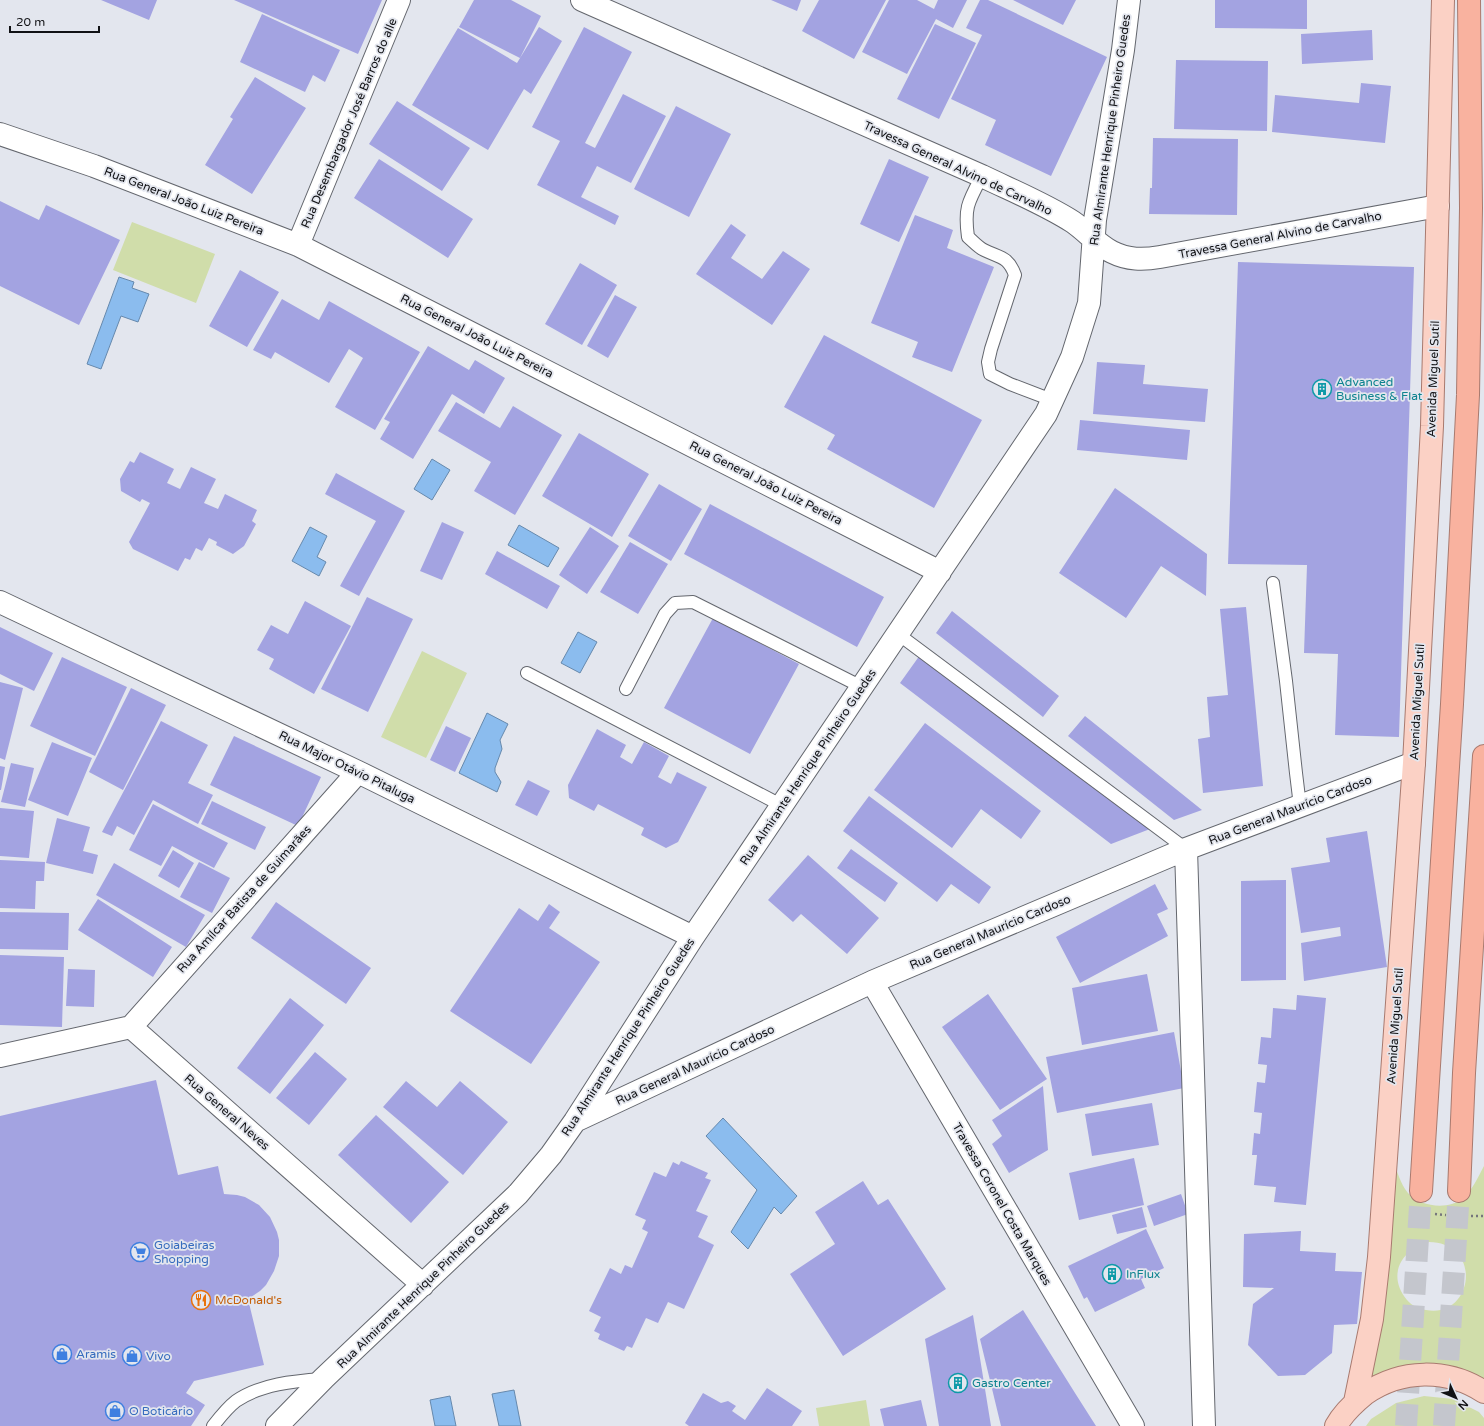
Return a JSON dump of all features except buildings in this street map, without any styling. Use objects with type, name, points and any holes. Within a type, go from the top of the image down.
[{"type":"highway","points":[[1421,1191],[1452,704],[1468,395],[1470,208],[1469,0]]},
{"type":"highway","points":[[1459,1192],[1464,1073],[1484,756]]},
{"type":"main road","name":"Avenida Miguel Sutil","points":[[1355,1402],[1372,1319],[1379,1257],[1414,763],[1432,426],[1443,0]]},
{"type":"main road","points":[[1335,1424],[1355,1402],[1375,1387],[1399,1378],[1424,1374],[1449,1376],[1473,1385],[1484,1392]]},
{"type":"street","name":"Rua Desembargador José Barros do alle","points":[[298,245],[400,0]]},
{"type":"street","name":"Travessa General Alvino de Carvalho","points":[[582,0],[982,176],[1048,208],[1074,223],[1112,252],[1130,258],[1144,260],[1438,206]]},
{"type":"street","name":"Rua Almirante Henrique Pinheiro Guedes","points":[[277,1426],[324,1378],[518,1194],[551,1155],[575,1121],[692,937],[1046,414],[1072,357],[1088,303],[1095,220],[1123,50],[1129,0]]},
{"type":"street","name":"Rua General João Luiz Pereira","points":[[0,134],[94,166],[298,245],[940,572]]},
{"type":"street","name":"Rua Major Otávio Pitaluga","points":[[0,602],[358,772],[692,937]]},
{"type":"street","name":"Rua General Maurício Cardoso","points":[[575,1121],[872,982],[1186,849],[1414,763]]},
{"type":"street","name":"Rua Amílcar Batista de Guimarães","points":[[131,1027],[358,772]]},
{"type":"street","points":[[1186,849],[1204,1426]]},
{"type":"street","name":"Travessa Coronel Costa Marques","points":[[872,982],[1133,1426]]},
{"type":"street","points":[[0,1056],[131,1027]]},
{"type":"street","name":"Rua General Neves","points":[[131,1027],[423,1285]]},
{"type":"lane","points":[[982,176],[969,200],[966,219],[968,237],[982,249],[1001,257],[1011,264],[1015,274],[991,349],[988,362],[990,374],[1010,384],[1052,400]]},
{"type":"lane","points":[[1273,583],[1300,806]]},
{"type":"lane","points":[[626,689],[665,614],[675,603],[693,602],[862,687]]},
{"type":"lane","points":[[898,634],[1186,849]]},
{"type":"lane","points":[[527,673],[781,805]]},
{"type":"lane","points":[[213,1426],[236,1402],[250,1394],[286,1383],[324,1378]]},
{"type":"green space","points":[[132,222],[215,254],[196,303],[113,270]]},
{"type":"green space","points":[[422,651],[467,673],[426,758],[381,737]]},
{"type":"green space","points":[[1393,1159],[1405,1189],[1413,1198],[1427,1204],[1442,1206],[1449,1205],[1466,1196],[1484,1166],[1484,1389],[1453,1374],[1359,1396]],"holes":[[[1429,1242],[1447,1246],[1458,1254],[1465,1266],[1466,1280],[1462,1293],[1454,1303],[1442,1310],[1426,1310],[1416,1307],[1407,1300],[1401,1291],[1398,1282],[1400,1265],[1404,1258],[1419,1246]]]},
{"type":"green space","points":[[1424,1396],[1453,1399],[1479,1412],[1484,1418],[1484,1426],[1366,1426],[1371,1419],[1396,1403]]},
{"type":"green space","points":[[866,1400],[870,1426],[819,1426],[816,1408]]},
{"type":"water","points":[[119,277],[134,282],[132,288],[149,294],[138,322],[121,316],[101,369],[87,364]]},
{"type":"water","points":[[432,459],[450,470],[432,500],[414,489]]},
{"type":"water","points":[[519,525],[559,548],[548,567],[508,545]]},
{"type":"water","points":[[310,527],[327,536],[317,557],[326,562],[319,576],[292,561]]},
{"type":"water","points":[[578,632],[597,642],[580,673],[561,663]]},
{"type":"water","points":[[487,713],[508,724],[500,740],[502,749],[495,768],[495,772],[501,782],[497,792],[459,773]]},
{"type":"water","points":[[723,1118],[797,1196],[781,1214],[774,1207],[748,1249],[731,1232],[757,1190],[706,1136]]},
{"type":"water","points":[[514,1390],[521,1426],[499,1426],[492,1394]]},
{"type":"water","points":[[450,1396],[456,1426],[435,1426],[430,1400]]},
{"type":"tunnel","points":[[1406,1426],[1421,1191]]},
{"type":"tunnel","points":[[1444,1426],[1459,1191]]},
{"type":"place","name":"Advanced Business & Flat","points":[[1322,389]]},
{"type":"place","name":"Goiabeiras Shopping","points":[[140,1252]]},
{"type":"place","name":"InFlux","points":[[1112,1274]]},
{"type":"place","name":"McDonald's","points":[[201,1300]]},
{"type":"place","name":"Aramis","points":[[62,1354]]},
{"type":"place","name":"Vivo","points":[[132,1356]]},
{"type":"place","name":"Gastro Center","points":[[958,1383]]},
{"type":"place","name":"O Boticário","points":[[115,1411]]}]
